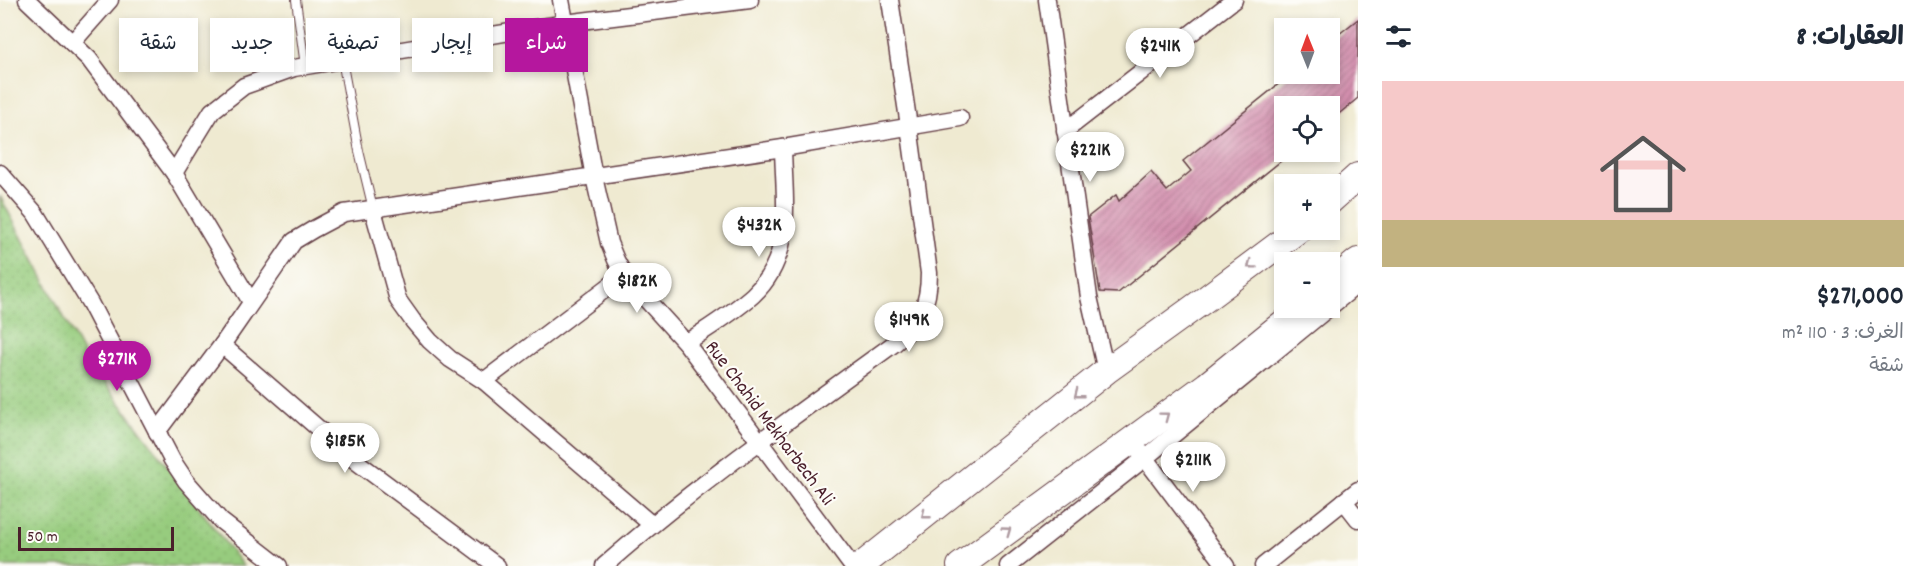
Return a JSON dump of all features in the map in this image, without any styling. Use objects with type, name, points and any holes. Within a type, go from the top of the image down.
[{"type":"main road","points":[[1340,192],[1358,176]]},
{"type":"main road","points":[[861,566],[1106,371],[1285,240]]},
{"type":"main road","points":[[1340,276],[1358,261]]},
{"type":"main road","points":[[960,566],[1138,450],[1207,385],[1290,318]]},
{"type":"street","points":[[27,0],[89,59],[174,173],[251,302]]},
{"type":"street","points":[[72,43],[110,0]]},
{"type":"street","name":"Rue Chahid Mekharbech Ali","points":[[561,0],[564,18]]},
{"type":"street","points":[[588,20],[750,0]]},
{"type":"street","points":[[604,566],[651,524],[895,343],[911,329],[921,315],[929,288],[929,273],[890,0]]},
{"type":"street","points":[[1047,0],[1089,297],[1106,371]]},
{"type":"street","points":[[1065,131],[1234,0]]},
{"type":"street","points":[[400,50],[505,33]]},
{"type":"street","points":[[174,173],[212,111],[244,86],[305,66]]},
{"type":"street","name":"Rue Chahid Mekharbech Ali","points":[[574,72],[609,243],[624,275],[686,343],[852,566]]},
{"type":"street","points":[[158,432],[294,241],[344,213],[783,148],[960,118]]},
{"type":"street","points":[[686,343],[752,296],[768,279],[779,258],[783,242],[784,220],[783,148]]},
{"type":"street","points":[[0,173],[35,213],[54,243],[90,303],[172,460],[186,481],[221,521],[279,566]]},
{"type":"street","points":[[373,210],[398,300],[430,341],[450,359],[484,381],[651,524]]},
{"type":"street","points":[[484,381],[624,275]]},
{"type":"street","points":[[1008,566],[1138,450],[1358,284]]},
{"type":"street","points":[[222,345],[357,462],[497,566]]},
{"type":"street","points":[[1138,450],[1226,566]]},
{"type":"street","points":[[1263,566],[1358,490]]},
{"type":"street","points":[[1344,501],[1358,519]]},
{"type":"lane","points":[[296,0],[305,66]]},
{"type":"lane","points":[[344,72],[373,210]]},
{"type":"green space","points":[[0,196],[85,357],[243,566],[0,566]]},
{"type":"building","points":[[1358,19],[1358,98],[1340,113],[1340,96],[1274,96],[1274,162],[1280,162],[1118,293],[1100,292],[1088,217],[1116,195],[1119,201],[1151,172],[1167,191],[1191,171],[1183,161],[1279,84],[1340,84],[1340,33]]}]
